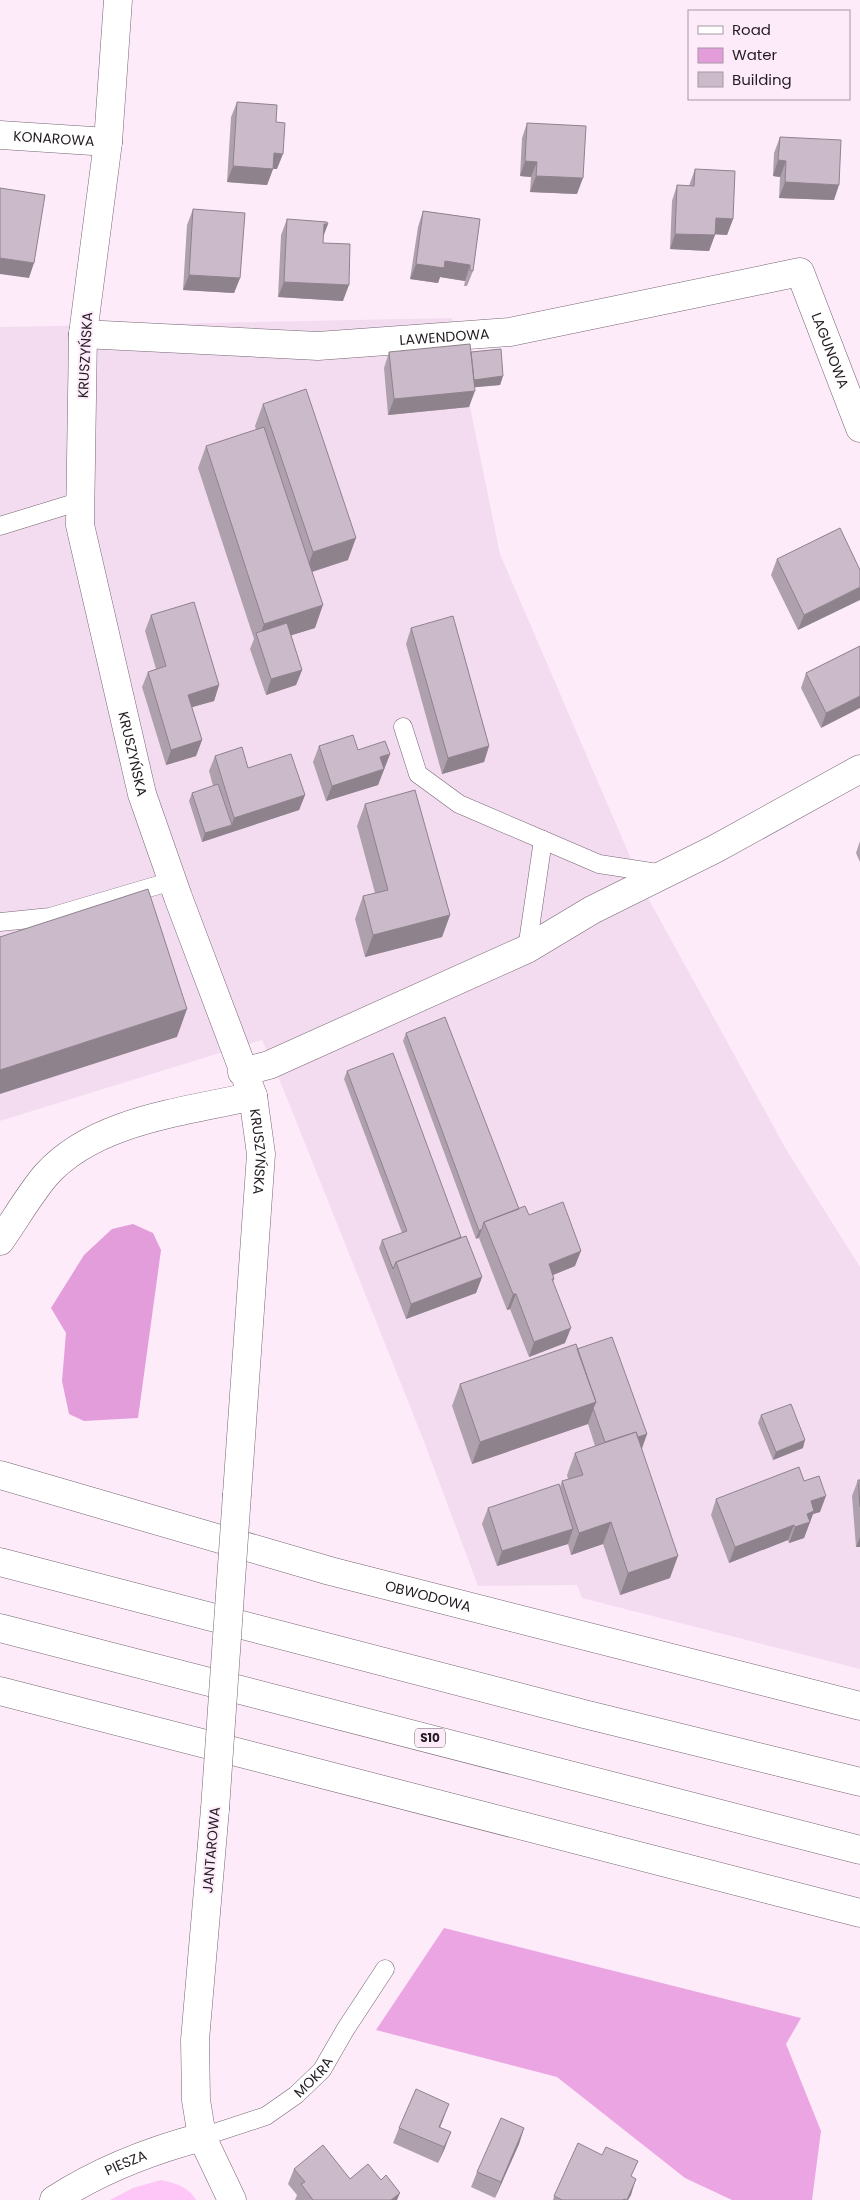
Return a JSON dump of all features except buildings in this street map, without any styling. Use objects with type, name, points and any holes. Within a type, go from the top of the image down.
[{"type":"main road","name":"KRUSZYŃSKA","points":[[118,0],[108,142],[83,334],[80,525],[142,794],[247,1084],[260,1154],[237,1494]]},
{"type":"main road","name":"KONAROWA","points":[[0,135],[108,142]]},
{"type":"main road","name":"LAWENDOWA","points":[[83,334],[318,346],[510,332],[800,272]]},
{"type":"main road","name":"LAGUNOWA","points":[[800,272],[860,428]]},
{"type":"main road","points":[[0,1241],[46,1175],[73,1152],[123,1126],[247,1084],[268,1065],[527,949],[592,910],[664,874],[860,769]]},
{"type":"main road","name":"OBWODOWA","points":[[0,1475],[330,1571],[860,1706]]},
{"type":"main road","name":"JANTAROWA","points":[[232,2200],[202,2137],[196,2100],[195,2040],[215,1809],[237,1494]]},
{"type":"main road","points":[[0,1562],[575,1712],[860,1782]]},
{"type":"main road","name":"S10","points":[[0,1628],[860,1850]]},
{"type":"main road","points":[[0,1691],[860,1913]]},
{"type":"main road","name":"PIESZA","points":[[54,2200],[113,2166],[166,2147],[202,2137]]},
{"type":"lane","points":[[0,526],[81,501]]},
{"type":"lane","points":[[404,727],[418,774],[459,804],[599,864],[664,874]]},
{"type":"lane","points":[[527,949],[543,840]]},
{"type":"lane","points":[[0,922],[50,917],[172,881]]},
{"type":"lane","name":"MOKRA","points":[[202,2137],[266,2116],[296,2095],[322,2070],[345,2030],[385,1969]]},
{"type":"shaded area","points":[[452,318],[500,554],[647,896],[786,1149],[860,1267],[860,1669],[582,1598],[577,1585],[478,1586],[423,1439],[262,1040],[0,1121],[0,327]]},
{"type":"shaded area","points":[[444,1928],[801,2018],[786,2044],[821,2131],[812,2200],[732,2200],[685,2178],[557,2077],[376,2030]]},
{"type":"shaded area","points":[[161,2180],[186,2189],[196,2200],[110,2200],[133,2188]]},
{"type":"water","points":[[133,1224],[153,1233],[161,1250],[138,1418],[84,1421],[69,1414],[62,1381],[66,1333],[51,1308],[84,1255],[112,1229]]}]
